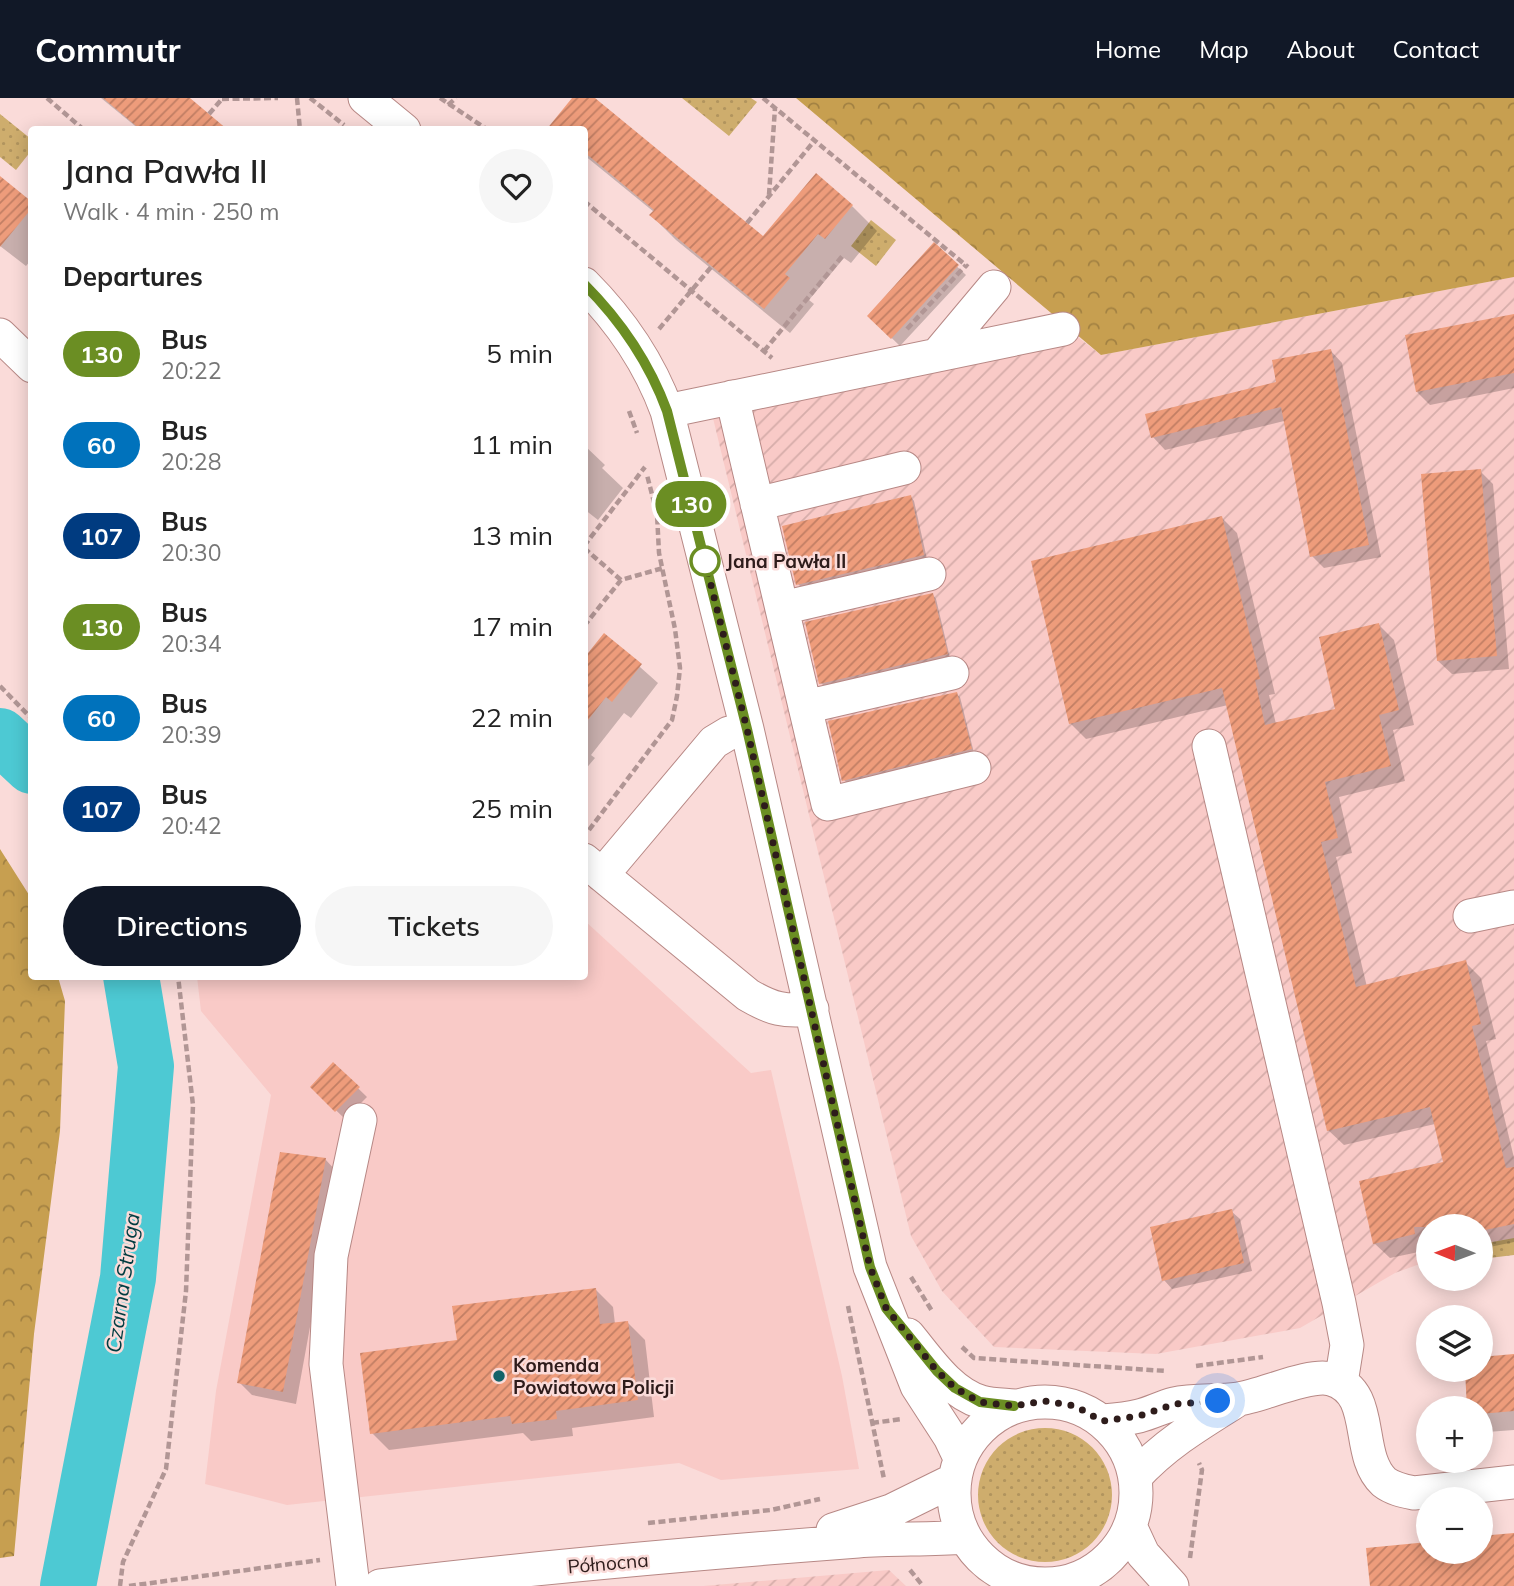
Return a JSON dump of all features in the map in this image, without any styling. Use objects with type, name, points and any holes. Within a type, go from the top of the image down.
[{"type":"street","points":[[365,98],[399,126]]},
{"type":"street","points":[[937,355],[994,287]]},
{"type":"street","points":[[588,288],[629,335],[658,386],[667,411],[747,729],[870,1267],[917,1386],[950,1437],[957,1469]]},
{"type":"street","points":[[667,411],[1063,328]]},
{"type":"street","points":[[0,335],[28,362]]},
{"type":"street","points":[[732,397],[828,804],[974,768]]},
{"type":"street","points":[[757,504],[904,468]]},
{"type":"street","points":[[782,608],[929,574]]},
{"type":"street","points":[[805,708],[952,673]]},
{"type":"street","points":[[747,729],[729,733],[714,742],[593,868],[748,995],[775,1009],[789,1012],[812,1009]]},
{"type":"street","points":[[1209,746],[1339,1303],[1347,1345],[1341,1383]]},
{"type":"street","points":[[1470,916],[1514,907]]},
{"type":"street","points":[[353,1586],[326,1364],[331,1256],[360,1120]]},
{"type":"street","points":[[886,1308],[937,1371],[955,1388],[980,1402],[1014,1406],[1045,1401],[1075,1406],[1102,1421],[1118,1437],[1129,1456],[1135,1477],[1136,1502],[1130,1526],[1119,1546],[1104,1564],[1098,1581],[1043,1586],[993,1577],[964,1537],[953,1500],[957,1469],[972,1436],[991,1418],[1014,1406]]},
{"type":"street","points":[[1102,1421],[1139,1416],[1175,1404],[1239,1399],[1309,1380],[1327,1378],[1352,1391],[1358,1402],[1372,1466],[1385,1482],[1414,1493],[1514,1482]]},
{"type":"street","points":[[1135,1477],[1155,1455],[1239,1399]]},
{"type":"street","points":[[780,1547],[891,1511],[957,1469]]},
{"type":"street","points":[[1130,1526],[1143,1554],[1172,1586]]},
{"type":"street","points":[[780,1547],[897,1538],[925,1541],[964,1537]]},
{"type":"street","name":"Północna","points":[[380,1586],[780,1547]]},
{"type":"path","points":[[47,98],[79,126]]},
{"type":"path","points":[[209,114],[223,99],[278,98]]},
{"type":"path","points":[[297,98],[300,126]]},
{"type":"path","points":[[310,98],[345,126]]},
{"type":"path","points":[[440,98],[482,126]]},
{"type":"path","points":[[448,105],[456,98]]},
{"type":"path","points":[[763,98],[994,287]]},
{"type":"path","points":[[769,196],[775,108]]},
{"type":"path","points":[[747,223],[815,140]]},
{"type":"path","points":[[588,204],[773,359]]},
{"type":"path","points":[[764,351],[845,254]]},
{"type":"path","points":[[902,335],[966,265]]},
{"type":"path","points":[[654,335],[712,266]]},
{"type":"path","points":[[627,404],[640,443]]},
{"type":"path","points":[[588,831],[672,720],[680,668],[657,514],[643,455]]},
{"type":"path","points":[[588,542],[645,467]]},
{"type":"path","points":[[588,550],[621,579]]},
{"type":"path","points":[[588,621],[621,579],[663,568]]},
{"type":"path","points":[[0,686],[28,715]]},
{"type":"path","points":[[120,1586],[124,1562],[166,1469],[186,1291],[193,1105],[178,980]]},
{"type":"path","points":[[907,1270],[933,1314]]},
{"type":"path","points":[[954,1339],[974,1358],[1163,1371],[1176,1369]]},
{"type":"path","points":[[1189,1367],[1268,1356]]},
{"type":"path","points":[[129,1586],[160,1582]]},
{"type":"shaded area","points":[[682,98],[751,98],[757,102],[729,136]]},
{"type":"shaded area","points":[[0,114],[28,137],[28,155],[16,170],[0,157]]},
{"type":"shaded area","points":[[871,220],[896,240],[876,266],[851,246]]},
{"type":"shaded area","points":[[1514,277],[1514,1238],[1493,1242],[1493,1214],[1416,1214],[1416,1265],[1395,1273],[1300,1328],[1156,1354],[994,1347],[942,1291],[911,1236],[712,414],[1079,338],[1101,355]]},
{"type":"shaded area","points":[[588,924],[751,1073],[771,1070],[842,1376],[859,1469],[721,1480],[679,1463],[287,1505],[205,1484],[216,1391],[271,1095],[201,1011],[197,980],[588,980]]},
{"type":"shaded area","points":[[1514,1238],[1514,1255],[1493,1258],[1493,1242]]},
{"type":"shaded area","points":[[1045,1428],[1071,1433],[1092,1448],[1107,1469],[1112,1495],[1107,1521],[1092,1542],[1071,1557],[1045,1562],[1019,1557],[998,1542],[983,1521],[978,1495],[983,1469],[998,1448],[1019,1433]]},
{"type":"shaded area","points":[[889,1570],[906,1586],[703,1586]]},
{"type":"green space","points":[[796,98],[1514,98],[1514,277],[1101,355]]},
{"type":"green space","points":[[0,849],[28,893],[28,980],[59,980],[65,1001],[60,1131],[34,1334],[14,1556],[0,1558]]},
{"type":"building","points":[[103,98],[190,98],[223,126],[136,126]]},
{"type":"building","points":[[572,98],[595,98],[763,236],[816,173],[853,205],[825,239],[818,234],[785,274],[790,278],[764,309],[649,215],[654,210],[588,155],[588,126],[549,126]]},
{"type":"building","points":[[0,176],[28,199],[28,213],[0,247]]},
{"type":"building","points":[[934,242],[959,265],[891,339],[867,316]]},
{"type":"building","points":[[1514,314],[1514,373],[1416,392],[1405,335]]},
{"type":"building","points":[[1331,349],[1369,545],[1310,557],[1281,407],[1151,438],[1145,414],[1276,382],[1272,360]]},
{"type":"building","points":[[1481,469],[1497,656],[1437,661],[1421,474]]},
{"type":"building","points":[[911,495],[924,555],[796,585],[782,526]]},
{"type":"building","points":[[1222,516],[1260,679],[1255,680],[1265,725],[1335,709],[1319,637],[1379,623],[1399,710],[1379,715],[1391,766],[1325,782],[1338,838],[1321,842],[1356,987],[1466,960],[1481,1024],[1472,1026],[1506,1168],[1514,1167],[1514,1224],[1493,1228],[1493,1214],[1416,1214],[1415,1234],[1373,1244],[1359,1181],[1443,1162],[1430,1107],[1327,1131],[1222,688],[1069,724],[1031,561]]},
{"type":"building","points":[[933,593],[948,654],[819,684],[805,622]]},
{"type":"building","points":[[604,633],[642,664],[612,702],[606,697],[588,720],[588,653]]},
{"type":"building","points":[[957,692],[972,749],[842,781],[828,721]]},
{"type":"building","points":[[333,1062],[360,1087],[335,1112],[310,1087]]},
{"type":"building","points":[[280,1152],[326,1158],[283,1392],[237,1383]]},
{"type":"building","points":[[1232,1209],[1244,1263],[1162,1281],[1150,1227]]},
{"type":"building","name":"Komenda Powiatowa Policji","points":[[596,1288],[600,1324],[628,1321],[638,1400],[556,1411],[557,1419],[512,1424],[510,1416],[370,1434],[360,1353],[457,1340],[452,1306]]},
{"type":"building","points":[[1514,1354],[1514,1411],[1493,1413],[1493,1396],[1466,1396],[1466,1382],[1493,1382],[1493,1356]]},
{"type":"building","points":[[1514,1533],[1514,1586],[1370,1586],[1366,1548],[1416,1543],[1416,1564],[1493,1564],[1493,1535]]},
{"type":"waterway","name":"Czarna Struga","points":[[0,736],[28,762]]},
{"type":"waterway","name":"Czarna Struga","points":[[68,1586],[128,1278],[146,1066],[132,980]]},
{"type":"bus line","name":"130","points":[[588,288],[629,335],[658,386],[667,411],[747,729],[870,1267],[880,1294],[886,1308],[937,1371],[955,1388],[980,1402],[1014,1406]]},
{"type":"place","name":"Jana Pawła II","points":[[705,561]]},
{"type":"place","name":"Komenda Powiatowa Policji","points":[[499,1376]]},
{"type":"route","points":[[705,561],[747,729],[870,1267],[886,1308],[937,1371],[955,1388],[980,1402],[1014,1406],[1045,1401],[1075,1406],[1102,1421],[1139,1416],[1175,1404],[1218,1401]]}]
